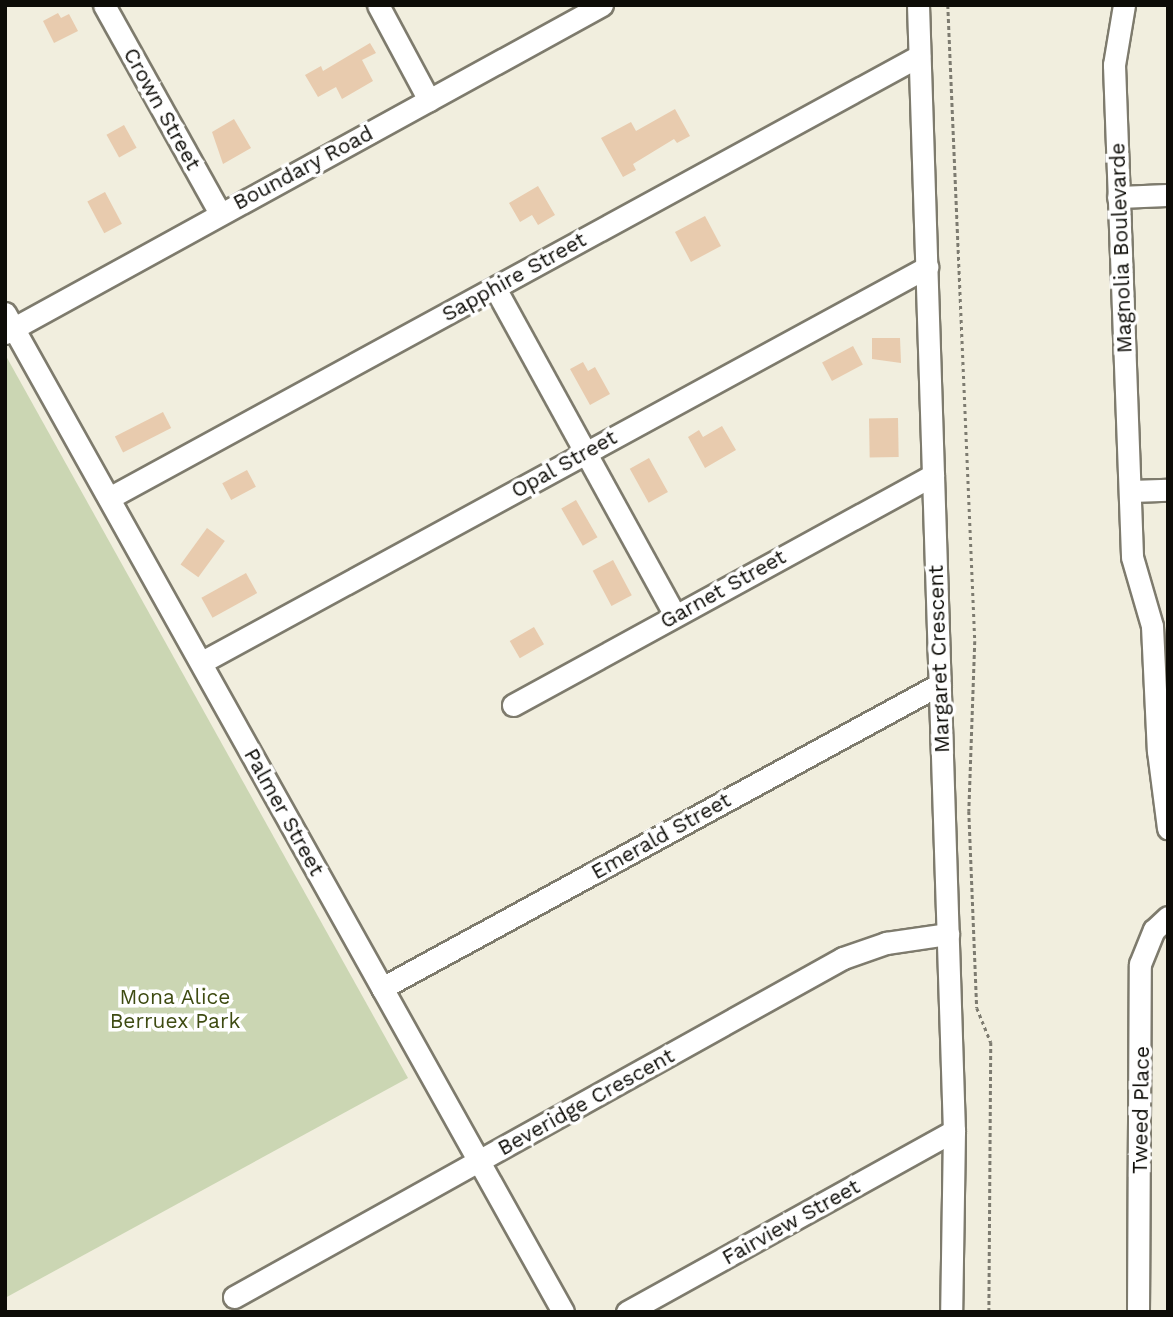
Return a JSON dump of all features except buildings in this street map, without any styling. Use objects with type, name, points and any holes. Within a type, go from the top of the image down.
[{"type":"street","name":"Crown Street","points":[[104,5],[220,213]]},
{"type":"street","points":[[378,5],[429,100]]},
{"type":"street","name":"Boundary Road","points":[[8,325],[602,5]]},
{"type":"street","name":"Margaret Crescent","points":[[918,5],[954,1131],[951,1312]]},
{"type":"street","name":"Magnolia Boulevarde","points":[[1124,5],[1114,65],[1132,557],[1152,626],[1168,828]]},
{"type":"street","name":"Sapphire Street","points":[[109,498],[919,56]]},
{"type":"street","points":[[1118,197],[1168,195]]},
{"type":"street","name":"Opal Street","points":[[202,662],[927,267]]},
{"type":"street","points":[[495,288],[675,615]]},
{"type":"street","name":"Palmer Street","points":[[8,325],[202,662],[563,1312]]},
{"type":"street","name":"Garnet Street","points":[[513,705],[933,475]]},
{"type":"street","points":[[1131,491],[1168,490]]},
{"type":"street","name":"Emerald Street","points":[[382,988],[940,684]]},
{"type":"street","name":"Tweed Place","points":[[1138,1312],[1140,964],[1154,930],[1168,916]]},
{"type":"street","name":"Beveridge Crescent","points":[[234,1297],[844,958],[886,943],[948,934]]},
{"type":"street","name":"Fairview Street","points":[[627,1312],[654,1306],[954,1131]]},
{"type":"path","points":[[948,5],[975,641],[969,811],[977,1008],[991,1042],[989,1312]]},
{"type":"green space","name":"Mona Alice Berruex Park","points":[[5,357],[408,1078],[5,1298]]}]
